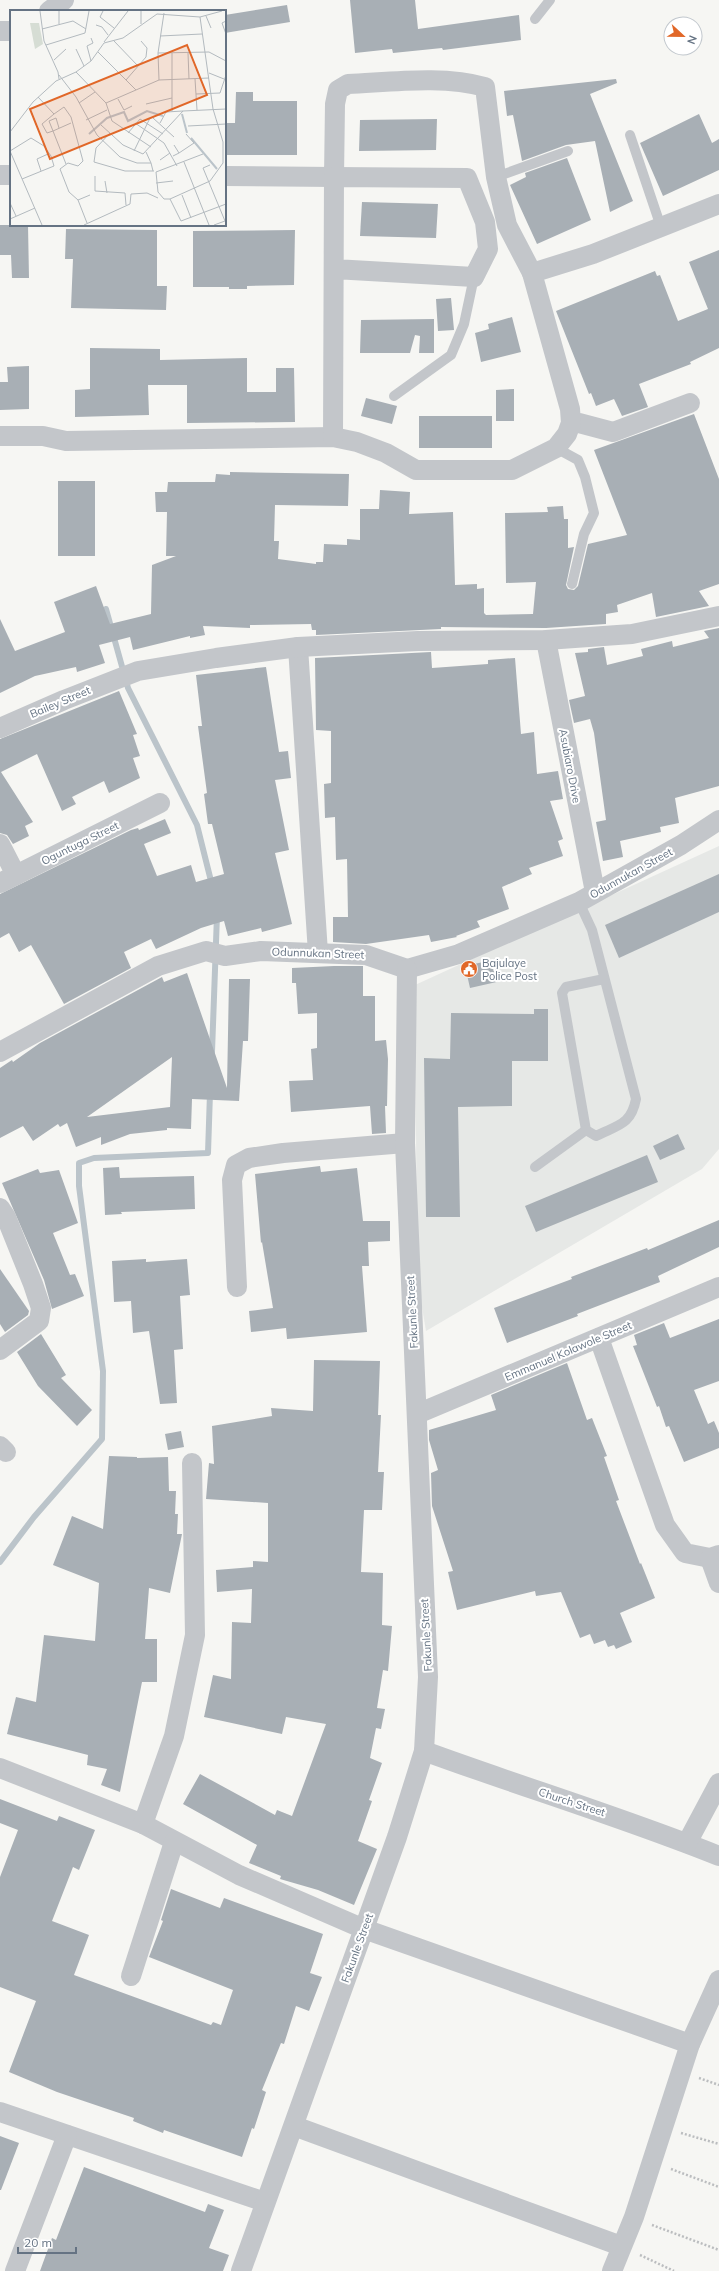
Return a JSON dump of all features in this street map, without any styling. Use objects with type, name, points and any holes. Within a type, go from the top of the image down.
[{"type":"street","points":[[50,10],[64,0]]},
{"type":"street","points":[[0,436],[43,436],[66,441],[333,437],[358,442],[386,453],[416,470],[512,470],[556,448],[567,434],[571,423],[570,409],[532,273],[507,225],[496,177],[485,87],[468,82],[446,81],[348,84],[338,90],[335,104],[333,437]]},
{"type":"street","points":[[226,176],[467,178],[485,222],[488,249],[474,277],[334,270]]},
{"type":"street","points":[[532,273],[593,254],[719,204]]},
{"type":"street","points":[[571,423],[579,423],[613,432],[690,403]]},
{"type":"street","name":"Bailey Street","points":[[0,728],[64,700],[130,674],[298,647],[418,641],[546,640],[632,634],[719,616]]},
{"type":"street","name":"Asubiaro Drive","points":[[546,640],[587,897]]},
{"type":"street","points":[[298,647],[318,953]]},
{"type":"street","name":"Oguntuga Street","points":[[8,879],[160,803]]},
{"type":"street","name":"Odunnukan Street","points":[[0,1052],[158,966],[206,951],[225,956],[261,951],[366,954],[407,969],[459,954],[587,897],[681,845],[719,820]]},
{"type":"street","points":[[0,844],[8,879]]},
{"type":"street","name":"Fakunle Street","points":[[241,2271],[397,1837],[424,1751],[428,1676],[405,1143],[407,969]]},
{"type":"street","points":[[237,1287],[232,1180],[236,1165],[249,1158],[283,1153],[405,1143]]},
{"type":"street","points":[[0,1208],[6,1237],[34,1284],[41,1308],[39,1321],[0,1350]]},
{"type":"street","name":"Emmanuel Kolawole Street","points":[[417,1414],[719,1287]]},
{"type":"street","points":[[599,1338],[665,1525],[685,1553],[714,1557],[719,1583]]},
{"type":"street","points":[[143,1824],[174,1736],[195,1634],[192,1463]]},
{"type":"street","name":"Church Street","points":[[424,1751],[498,1778],[618,1816],[719,1856]]},
{"type":"street","points":[[0,1768],[143,1824],[174,1842],[239,1875],[364,1929],[690,2044]]},
{"type":"street","points":[[687,1843],[719,1783]]},
{"type":"street","points":[[131,1976],[174,1842]]},
{"type":"street","points":[[612,2271],[621,2246],[634,2218],[690,2044],[719,1980]]},
{"type":"street","points":[[0,2112],[265,2202]]},
{"type":"street","points":[[294,2126],[621,2246]]},
{"type":"street","points":[[15,2271],[67,2135]]},
{"type":"lane","points":[[535,20],[550,0]]},
{"type":"lane","points":[[630,136],[662,227]]},
{"type":"lane","points":[[496,177],[568,151]]},
{"type":"lane","points":[[394,396],[450,355],[464,324],[474,277]]},
{"type":"lane","points":[[556,448],[578,460],[585,477],[594,513],[584,534],[572,584]]},
{"type":"lane","points":[[587,897],[592,930],[636,1099],[633,1113],[627,1121],[596,1136],[586,1130],[562,993],[566,987],[604,979]]},
{"type":"lane","points":[[535,1167],[586,1130]]},
{"type":"path","points":[[662,2128],[719,2144]]},
{"type":"path","points":[[652,2161],[719,2186]]},
{"type":"path","points":[[634,2218],[719,2250]]},
{"type":"path","points":[[621,2246],[674,2271]]},
{"type":"shaded area","points":[[719,846],[719,1149],[702,1169],[426,1331],[417,1277],[415,985]]},
{"type":"building","points":[[350,0],[415,0],[418,29],[519,15],[521,40],[443,50],[442,48],[393,53],[392,49],[355,53]]},
{"type":"building","points":[[287,5],[290,22],[226,33],[226,15]]},
{"type":"building","points":[[616,79],[617,83],[590,94],[633,201],[610,212],[595,141],[566,145],[522,161],[513,115],[507,116],[504,91]]},
{"type":"building","points":[[236,92],[253,92],[253,101],[297,101],[297,155],[226,155],[226,123],[235,123]]},
{"type":"building","points":[[699,114],[712,143],[719,139],[719,170],[663,196],[640,143]]},
{"type":"building","points":[[437,119],[436,150],[359,151],[360,120]]},
{"type":"building","points":[[567,158],[591,220],[537,244],[510,185],[526,177],[525,173]]},
{"type":"building","points":[[362,202],[438,204],[436,238],[360,236]]},
{"type":"building","points":[[0,225],[28,226],[29,278],[12,278],[11,255],[0,255]]},
{"type":"building","points":[[66,229],[157,230],[157,286],[167,286],[166,310],[71,308],[73,259],[65,259]]},
{"type":"building","points":[[295,230],[294,285],[247,286],[247,289],[229,289],[229,287],[193,287],[193,231]]},
{"type":"building","points":[[719,250],[719,348],[690,362],[691,364],[639,384],[648,407],[622,416],[614,399],[596,406],[591,393],[589,394],[556,311],[655,271],[657,276],[660,275],[678,321],[708,309],[689,262]]},
{"type":"building","points":[[451,298],[454,330],[438,331],[436,299]]},
{"type":"building","points":[[512,317],[521,352],[481,362],[475,333],[489,329],[488,324]]},
{"type":"building","points":[[434,319],[434,353],[419,353],[420,336],[415,335],[410,353],[360,353],[361,320]]},
{"type":"building","points":[[90,348],[160,349],[160,360],[247,358],[247,392],[276,392],[276,368],[294,368],[295,422],[187,423],[187,385],[148,385],[149,415],[75,417],[75,390],[90,389]]},
{"type":"building","points":[[29,366],[29,409],[0,410],[0,382],[8,382],[7,367]]},
{"type":"building","points":[[514,389],[514,421],[496,421],[496,390]]},
{"type":"building","points":[[366,398],[397,406],[392,424],[361,416]]},
{"type":"building","points":[[694,414],[719,479],[719,584],[699,591],[709,606],[656,617],[652,593],[617,605],[618,612],[606,614],[606,624],[546,628],[441,627],[441,629],[316,635],[316,630],[312,630],[311,624],[250,625],[250,628],[203,626],[205,635],[190,638],[190,636],[133,650],[130,637],[99,645],[105,663],[77,672],[76,667],[35,676],[0,693],[0,619],[15,651],[65,632],[54,602],[96,586],[110,624],[151,614],[152,565],[176,556],[166,556],[167,512],[156,512],[155,492],[167,492],[168,482],[215,482],[216,474],[230,475],[230,472],[349,474],[348,506],[275,505],[274,541],[279,541],[278,559],[316,564],[316,562],[323,562],[324,544],[347,545],[347,539],[360,540],[360,509],[379,509],[380,490],[410,492],[409,514],[453,512],[455,585],[477,584],[477,589],[484,588],[484,613],[486,615],[533,614],[536,582],[506,583],[505,513],[548,512],[547,507],[563,506],[564,519],[568,519],[568,548],[574,547],[566,585],[568,589],[574,590],[578,586],[588,544],[627,535],[594,450]]},
{"type":"building","points":[[419,416],[492,416],[492,448],[419,448]]},
{"type":"building","points":[[58,481],[95,481],[95,556],[58,556]]},
{"type":"building","points":[[719,628],[719,786],[675,798],[679,823],[660,827],[661,832],[620,841],[623,857],[603,861],[596,822],[606,820],[594,733],[590,719],[574,723],[569,700],[585,696],[575,653],[588,652],[588,649],[604,647],[607,665],[643,656],[641,649],[672,641],[673,647],[709,638],[704,631]]},
{"type":"building","points":[[431,652],[432,668],[488,664],[488,660],[515,658],[521,734],[534,732],[537,774],[558,771],[563,799],[550,801],[563,839],[558,841],[563,856],[529,868],[532,874],[502,887],[509,909],[477,921],[480,927],[456,936],[457,937],[431,942],[429,935],[366,944],[333,942],[333,917],[348,917],[347,859],[336,860],[335,817],[325,818],[324,784],[331,783],[331,731],[316,730],[315,658]]},
{"type":"building","points":[[266,667],[279,752],[288,751],[291,778],[275,780],[289,850],[275,853],[292,924],[262,932],[261,928],[228,936],[224,921],[201,928],[156,949],[151,939],[124,952],[131,968],[64,1004],[31,945],[19,952],[9,933],[0,938],[0,894],[131,830],[138,828],[139,830],[165,819],[171,833],[144,844],[157,876],[191,865],[196,882],[224,874],[212,824],[208,824],[204,794],[207,793],[198,726],[202,726],[196,675]]},
{"type":"building","points":[[119,691],[137,734],[133,735],[140,756],[133,758],[140,778],[109,793],[104,781],[72,797],[76,804],[62,811],[37,754],[1,772],[33,822],[25,826],[29,836],[13,844],[7,835],[0,833],[0,739]]},
{"type":"building","points":[[719,874],[719,912],[619,958],[605,925]]},
{"type":"building","points":[[497,959],[501,981],[470,988],[465,966]]},
{"type":"building","points":[[363,966],[363,996],[375,996],[375,1041],[386,1040],[388,1059],[387,1106],[385,1106],[386,1133],[372,1134],[370,1106],[291,1112],[289,1081],[313,1080],[311,1049],[317,1048],[317,1013],[298,1014],[296,983],[292,983],[292,968]]},
{"type":"building","points":[[187,973],[227,1088],[229,979],[250,979],[248,1041],[243,1041],[239,1101],[192,1099],[191,1129],[167,1128],[167,1130],[130,1134],[101,1145],[101,1137],[76,1147],[67,1123],[60,1127],[58,1124],[33,1141],[23,1126],[0,1138],[0,1068],[12,1060],[13,1062],[40,1043],[162,977],[164,982]],"holes":[[[172,1057],[170,1107],[87,1117]]]},
{"type":"building","points":[[534,1009],[548,1009],[548,1061],[512,1061],[512,1106],[458,1107],[460,1217],[426,1217],[424,1058],[450,1059],[451,1013],[534,1014]]},
{"type":"building","points":[[678,1134],[685,1149],[660,1160],[653,1146]]},
{"type":"building","points":[[647,1155],[658,1182],[536,1232],[525,1206]]},
{"type":"building","points":[[320,1166],[321,1172],[357,1168],[363,1221],[390,1221],[390,1241],[368,1242],[369,1266],[362,1266],[367,1332],[287,1339],[286,1328],[251,1332],[249,1311],[273,1308],[262,1242],[261,1243],[255,1174]]},
{"type":"building","points":[[119,1167],[120,1178],[194,1176],[195,1209],[121,1212],[122,1214],[105,1215],[103,1168]]},
{"type":"building","points":[[38,1169],[40,1173],[59,1170],[78,1223],[53,1233],[70,1275],[75,1274],[84,1296],[52,1309],[44,1280],[2,1183]]},
{"type":"building","points":[[719,1220],[719,1247],[658,1276],[660,1282],[577,1314],[578,1316],[507,1343],[494,1308],[572,1279],[571,1277],[647,1248],[648,1250]]},
{"type":"building","points":[[146,1259],[146,1262],[187,1259],[190,1295],[180,1296],[183,1349],[174,1350],[177,1403],[160,1404],[149,1331],[133,1333],[131,1301],[114,1302],[112,1261]]},
{"type":"building","points":[[0,1269],[29,1311],[28,1315],[5,1332],[0,1324]]},
{"type":"building","points":[[719,1319],[719,1381],[694,1390],[708,1424],[714,1421],[719,1433],[719,1448],[684,1462],[669,1426],[666,1427],[659,1406],[657,1407],[633,1346],[637,1345],[634,1335],[664,1323],[670,1338]]},
{"type":"building","points":[[41,1334],[66,1375],[61,1378],[92,1410],[77,1426],[38,1386],[17,1352]]},
{"type":"building","points":[[314,1360],[380,1361],[378,1415],[381,1415],[378,1472],[384,1472],[382,1510],[364,1510],[361,1572],[383,1573],[382,1625],[392,1626],[388,1671],[383,1670],[377,1708],[385,1709],[381,1729],[376,1728],[370,1758],[382,1763],[369,1800],[372,1801],[358,1841],[377,1849],[354,1905],[318,1890],[280,1879],[281,1876],[249,1863],[257,1845],[183,1804],[200,1774],[275,1815],[277,1810],[292,1816],[326,1724],[286,1717],[282,1734],[204,1717],[213,1675],[231,1679],[232,1622],[251,1623],[252,1589],[217,1592],[216,1570],[253,1567],[253,1561],[268,1562],[268,1503],[206,1499],[209,1463],[214,1464],[212,1426],[272,1416],[271,1408],[313,1411]]},
{"type":"building","points":[[567,1363],[587,1420],[592,1418],[607,1456],[604,1457],[619,1500],[616,1501],[640,1564],[641,1563],[655,1598],[620,1613],[632,1642],[616,1649],[614,1645],[608,1647],[605,1640],[594,1644],[590,1634],[580,1638],[561,1592],[536,1596],[535,1591],[457,1610],[448,1572],[453,1571],[432,1506],[431,1473],[438,1470],[429,1440],[429,1430],[496,1410],[491,1395]]},
{"type":"building","points":[[181,1431],[184,1447],[168,1450],[165,1434]]},
{"type":"building","points":[[109,1456],[137,1458],[168,1457],[169,1491],[176,1491],[175,1514],[178,1514],[177,1534],[182,1534],[170,1593],[149,1588],[145,1639],[157,1639],[157,1682],[142,1682],[120,1792],[101,1785],[107,1769],[87,1765],[88,1755],[7,1734],[16,1697],[36,1702],[44,1635],[95,1641],[99,1583],[53,1565],[72,1516],[103,1529]]},
{"type":"building","points":[[0,1799],[57,1821],[59,1816],[95,1830],[79,1870],[73,1867],[52,1921],[89,1935],[74,1975],[211,2025],[213,2022],[221,2025],[233,1990],[149,1957],[163,1921],[161,1920],[171,1889],[220,1908],[224,1898],[323,1934],[310,1973],[322,1977],[309,2011],[296,2006],[284,2044],[281,2043],[262,2090],[266,2092],[254,2129],[252,2128],[242,2157],[164,2130],[163,2133],[133,2121],[134,2118],[57,2092],[9,2072],[36,2001],[0,1987],[0,1877],[18,1830],[0,1823]]},
{"type":"building","points":[[0,2136],[19,2143],[1,2190],[0,2190]]},
{"type":"building","points":[[84,2167],[205,2212],[208,2204],[224,2210],[209,2248],[229,2255],[223,2271],[40,2271],[52,2238],[56,2240]]},
{"type":"waterway","points":[[106,609],[128,688],[197,825],[212,885]]},
{"type":"waterway","points":[[212,1052],[217,915]]},
{"type":"waterway","points":[[0,1562],[34,1517],[102,1439],[103,1371],[79,1186],[79,1163],[94,1158],[208,1153],[210,1093]]},
{"type":"place","name":"Bajulaye Police Post","points":[[469,969]]}]
